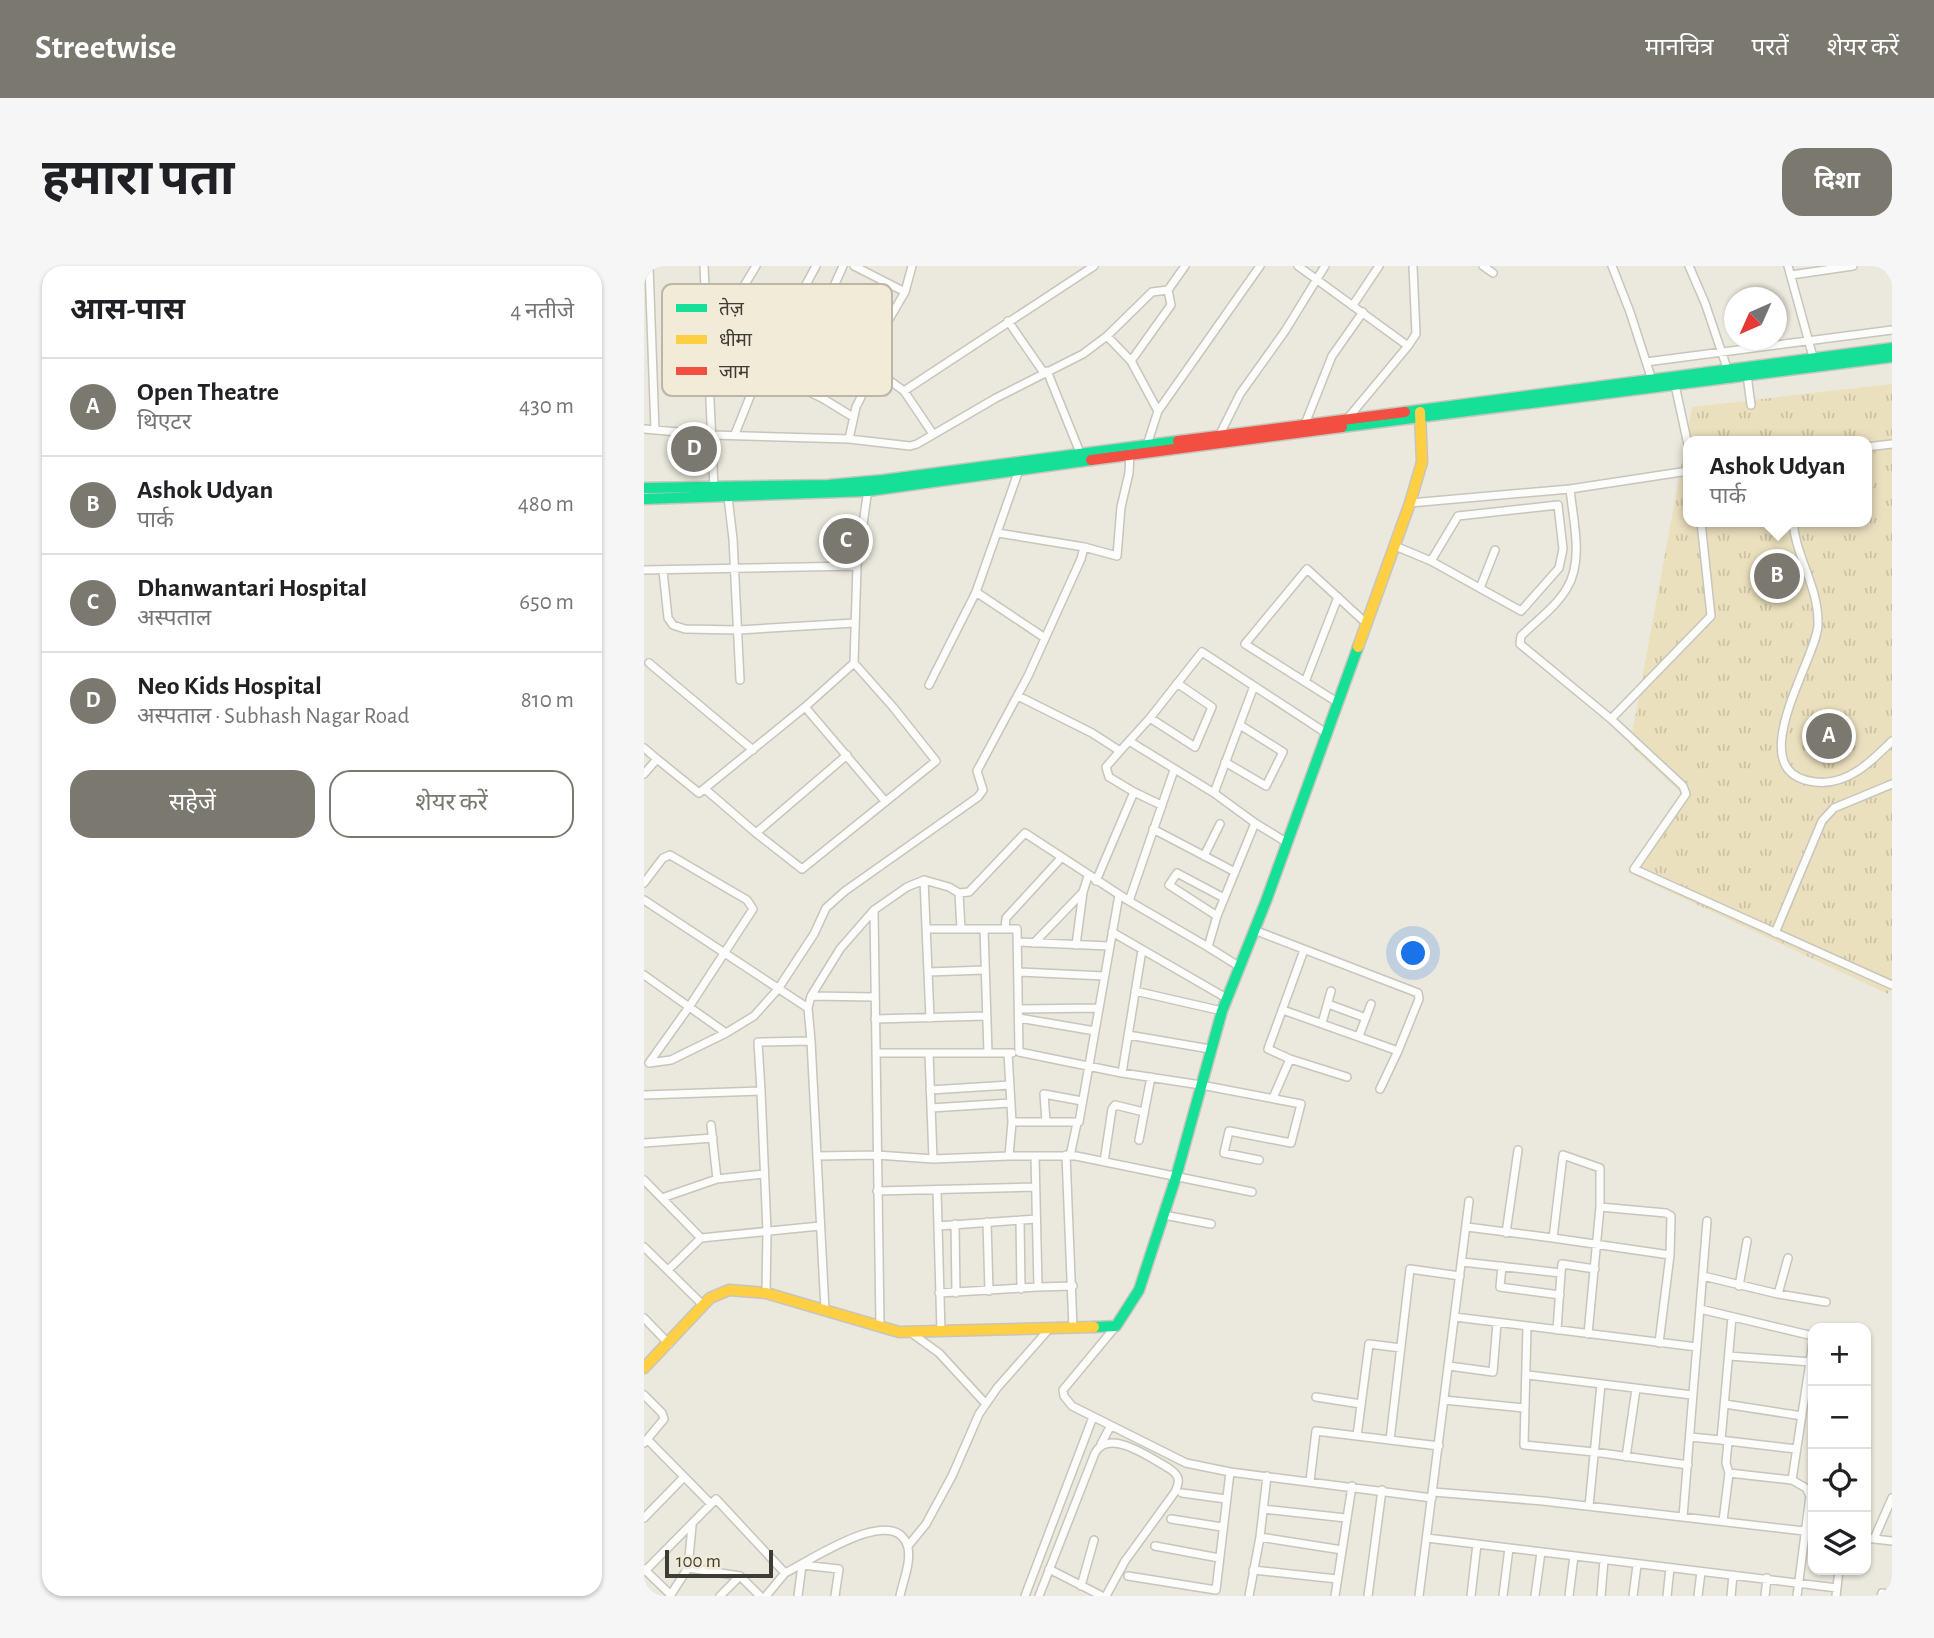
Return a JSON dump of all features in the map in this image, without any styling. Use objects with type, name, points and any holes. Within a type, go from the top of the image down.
[{"type":"main road","points":[[644,499],[828,485],[868,486],[1081,455],[1145,451],[1420,413],[1651,377],[1892,348]]},
{"type":"main road","points":[[1145,451],[1220,436],[1348,418],[1420,413],[1675,385],[1892,357]]},
{"type":"main road","points":[[644,1368],[703,1305],[719,1293],[729,1290],[766,1293],[899,1332],[1116,1326],[1139,1290],[1176,1177],[1222,1011],[1410,503],[1422,462],[1420,413]]},
{"type":"main road","points":[[644,488],[714,492],[728,502],[1019,470],[1130,452]]},
{"type":"street","points":[[649,266],[655,429]]},
{"type":"street","points":[[704,266],[705,284]]},
{"type":"street","points":[[745,284],[756,266]]},
{"type":"street","points":[[805,284],[816,266]]},
{"type":"street","points":[[835,284],[843,266]]},
{"type":"street","points":[[856,266],[890,284]]},
{"type":"street","points":[[892,316],[905,292],[912,266]]},
{"type":"street","points":[[904,391],[1094,266]]},
{"type":"street","points":[[1131,361],[1171,305],[1168,290],[1185,266]]},
{"type":"street","points":[[1145,451],[1158,411],[1260,266]]},
{"type":"street","points":[[1298,266],[1408,346]]},
{"type":"street","points":[[1220,436],[1240,394],[1285,331],[1325,266]]},
{"type":"street","points":[[1353,305],[1379,266]]},
{"type":"street","points":[[1348,418],[1416,334],[1413,266]]},
{"type":"street","points":[[1483,266],[1493,273]]},
{"type":"street","points":[[1612,266],[1651,377]]},
{"type":"street","points":[[1689,266],[1727,368]]},
{"type":"street","points":[[1788,266],[1813,357]]},
{"type":"street","points":[[1791,275],[1853,266]]},
{"type":"street","points":[[892,285],[905,292]]},
{"type":"street","points":[[644,429],[712,435],[849,439],[911,446],[1083,354],[1152,292],[1168,290]]},
{"type":"street","points":[[1305,424],[1332,356],[1363,312]]},
{"type":"street","points":[[1008,321],[1045,372],[1081,455]]},
{"type":"street","points":[[1646,362],[1892,330]]},
{"type":"street","points":[[1107,335],[1131,361],[1158,411]]},
{"type":"street","points":[[1747,375],[1751,405]]},
{"type":"street","points":[[644,380],[654,381]]},
{"type":"street","points":[[892,382],[904,391],[933,434]]},
{"type":"street","points":[[1675,385],[1686,436]]},
{"type":"street","points":[[711,396],[714,492]]},
{"type":"street","points":[[735,435],[750,396]]},
{"type":"street","points":[[818,396],[853,417]]},
{"type":"street","points":[[849,439],[860,396]]},
{"type":"street","points":[[1872,446],[1892,444]]},
{"type":"street","points":[[998,533],[1084,547],[1117,556],[1121,507],[1130,452]]},
{"type":"street","points":[[929,685],[976,592],[1019,470]]},
{"type":"street","points":[[1410,503],[1570,489],[1683,472]]},
{"type":"street","points":[[705,789],[802,869],[936,761],[894,707],[854,663],[857,566],[868,486]]},
{"type":"street","points":[[1570,489],[1576,559],[1573,576],[1560,598],[1521,636],[1520,644],[1611,719],[1683,786],[1686,794],[1634,869],[1892,985]]},
{"type":"street","points":[[728,502],[739,629],[740,680]]},
{"type":"street","points":[[1395,546],[1431,561],[1521,611],[1559,568],[1563,549],[1559,505],[1458,516],[1431,561]]},
{"type":"street","points":[[1611,719],[1711,616],[1702,527]]},
{"type":"street","points":[[1794,527],[1798,550],[1814,588],[1818,607],[1818,629],[1787,709],[1781,744],[1786,763],[1797,776],[1806,781],[1828,783],[1857,772],[1892,741]]},
{"type":"street","points":[[644,883],[663,858],[670,855],[750,903],[753,909],[649,1063],[671,1060],[754,1016],[780,990],[814,934],[826,908],[845,891],[978,797],[983,790],[977,771],[1018,696],[1081,559],[1084,547]]},
{"type":"street","points":[[1480,588],[1495,550]]},
{"type":"street","points":[[644,570],[857,566]]},
{"type":"street","points":[[1337,702],[1245,644],[1307,569],[1367,624]]},
{"type":"street","points":[[663,570],[668,618],[673,625],[685,629],[854,623]]},
{"type":"street","points":[[976,592],[1045,638]]},
{"type":"street","points":[[1305,682],[1338,597]]},
{"type":"street","points":[[1161,805],[1109,777],[1106,767],[1150,718],[1202,652],[1326,733]]},
{"type":"street","points":[[649,663],[753,750]]},
{"type":"street","points":[[644,748],[699,793],[805,707],[854,663]]},
{"type":"street","points":[[1150,718],[1195,747],[1212,707],[1177,683]]},
{"type":"street","points":[[1214,793],[1254,686]]},
{"type":"street","points":[[1018,696],[1120,751]]},
{"type":"street","points":[[805,707],[885,801]]},
{"type":"street","points":[[1226,762],[1266,786],[1283,752],[1240,724]]},
{"type":"street","points":[[1129,741],[1214,793],[1286,842]]},
{"type":"street","points":[[756,833],[847,755]]},
{"type":"street","points":[[644,774],[657,759]]},
{"type":"street","points":[[1129,901],[1174,770]]},
{"type":"street","points":[[1775,933],[1827,814],[1834,808],[1892,784]]},
{"type":"street","points":[[1096,881],[1134,792]]},
{"type":"street","points":[[1208,947],[1217,916],[1255,823]]},
{"type":"street","points":[[1204,856],[1220,824]]},
{"type":"street","points":[[1153,829],[1235,872]]},
{"type":"street","points":[[825,1310],[808,1008],[811,996],[840,949],[874,910],[907,887],[924,880],[949,887],[959,893],[969,892],[1025,833],[1096,881],[1240,967]]},
{"type":"street","points":[[1005,929],[1006,918],[1061,858]]},
{"type":"street","points":[[1217,916],[1169,885],[1177,873],[1224,898]]},
{"type":"street","points":[[1076,945],[1083,892],[1088,876]]},
{"type":"street","points":[[924,880],[930,1018]]},
{"type":"street","points":[[1034,943],[1083,892]]},
{"type":"street","points":[[959,893],[961,929]]},
{"type":"street","points":[[1073,1328],[1068,1156],[1090,1066],[1119,895]]},
{"type":"street","points":[[644,900],[808,1008]]},
{"type":"street","points":[[874,910],[880,1326]]},
{"type":"street","points":[[927,929],[1017,929],[1020,972],[1019,1052]]},
{"type":"street","points":[[984,929],[988,1053]]},
{"type":"street","points":[[1254,930],[1418,993],[1419,999],[1380,1089]]},
{"type":"street","points":[[1112,932],[1228,999]]},
{"type":"street","points":[[1018,942],[1109,946]]},
{"type":"street","points":[[1122,1073],[1142,950]]},
{"type":"street","points":[[1304,950],[1268,1049],[1347,1077]]},
{"type":"street","points":[[928,972],[985,970]]},
{"type":"street","points":[[1020,972],[1104,976]]},
{"type":"street","points":[[644,975],[726,1033]]},
{"type":"street","points":[[1135,991],[1222,1011]]},
{"type":"street","points":[[1322,1023],[1331,991]]},
{"type":"street","points":[[811,996],[874,997]]},
{"type":"street","points":[[1328,1004],[1366,1018]]},
{"type":"street","points":[[1359,1036],[1371,1004]]},
{"type":"street","points":[[1019,1009],[1098,1008]]},
{"type":"street","points":[[1283,1010],[1398,1051]]},
{"type":"street","points":[[875,1019],[986,1016]]},
{"type":"street","points":[[1019,1018],[1095,1031]]},
{"type":"street","points":[[1128,1035],[1210,1049]]},
{"type":"street","points":[[766,1293],[758,1042],[811,1041]]},
{"type":"street","points":[[876,1053],[1019,1052],[1301,1104],[1291,1143],[1229,1131],[1224,1153],[1259,1160]]},
{"type":"street","points":[[929,1053],[933,1159]]},
{"type":"street","points":[[1008,1053],[1012,1122],[1009,1156]]},
{"type":"street","points":[[1273,1098],[1290,1059]]},
{"type":"street","points":[[1139,1140],[1151,1077]]},
{"type":"street","points":[[930,1090],[1010,1085]]},
{"type":"street","points":[[644,1095],[761,1091]]},
{"type":"street","points":[[1046,1122],[1044,1094],[1082,1101]]},
{"type":"street","points":[[931,1108],[1010,1103]]},
{"type":"street","points":[[1104,1163],[1112,1109],[1115,1105],[1144,1112]]},
{"type":"street","points":[[1012,1122],[1077,1123]]},
{"type":"street","points":[[711,1125],[718,1179]]},
{"type":"street","points":[[644,1143],[713,1138]]},
{"type":"street","points":[[1506,1233],[1518,1150]]},
{"type":"street","points":[[817,1156],[877,1155],[933,1159],[1068,1156],[1252,1192]]},
{"type":"street","points":[[1553,1238],[1563,1155],[1600,1168],[1600,1208],[1588,1334]]},
{"type":"street","points":[[1035,1156],[1038,1287]]},
{"type":"street","points":[[662,1198],[718,1179],[764,1174]]},
{"type":"street","points":[[644,1180],[701,1238]]},
{"type":"street","points":[[877,1191],[1035,1187]]},
{"type":"street","points":[[937,1190],[941,1332]]},
{"type":"street","points":[[1419,1596],[1469,1201]]},
{"type":"street","points":[[1600,1208],[1666,1213],[1671,1216],[1670,1255],[1659,1343]]},
{"type":"street","points":[[1164,1215],[1211,1224]]},
{"type":"street","points":[[938,1226],[1036,1219]]},
{"type":"street","points":[[1020,1220],[1021,1289]]},
{"type":"street","points":[[1683,1517],[1707,1221]]},
{"type":"street","points":[[987,1222],[989,1291]]},
{"type":"street","points":[[954,1224],[956,1293]]},
{"type":"street","points":[[668,1270],[701,1238],[820,1226]]},
{"type":"street","points":[[1466,1227],[1670,1255]]},
{"type":"street","points":[[1739,1286],[1747,1241]]},
{"type":"street","points":[[644,1247],[703,1305]]},
{"type":"street","points":[[1779,1294],[1788,1258]]},
{"type":"street","points":[[1462,1262],[1561,1273]]},
{"type":"street","points":[[1557,1330],[1562,1264],[1595,1269]]},
{"type":"street","points":[[1502,1266],[1500,1287],[1560,1295]]},
{"type":"street","points":[[1390,1440],[1410,1269],[1460,1276]]},
{"type":"street","points":[[1703,1276],[1739,1286],[1826,1302]]},
{"type":"street","points":[[939,1293],[1073,1286]]},
{"type":"street","points":[[1700,1309],[1808,1335]]},
{"type":"street","points":[[1455,1317],[1697,1347]]},
{"type":"street","points":[[1723,1521],[1728,1473],[1725,1404],[1732,1317]]},
{"type":"street","points":[[644,1318],[669,1344]]},
{"type":"street","points":[[1449,1366],[1493,1372],[1497,1323]]},
{"type":"street","points":[[1116,1326],[1063,1390],[1068,1402],[1110,1427],[1185,1463],[1230,1472],[1382,1490],[1589,1506],[1808,1531]]},
{"type":"street","points":[[1527,1326],[1528,1375],[1524,1408],[1524,1446],[1688,1465]]},
{"type":"street","points":[[908,1546],[926,1524],[952,1476],[967,1437],[986,1404],[1049,1328]]},
{"type":"street","points":[[910,1331],[939,1353],[986,1404]]},
{"type":"street","points":[[1357,1436],[1369,1344],[1401,1348]]},
{"type":"street","points":[[1728,1356],[1808,1362]]},
{"type":"street","points":[[1528,1375],[1692,1395]]},
{"type":"street","points":[[1791,1480],[1808,1380]]},
{"type":"street","points":[[1589,1506],[1601,1384]]},
{"type":"street","points":[[1626,1457],[1636,1389]]},
{"type":"street","points":[[644,1395],[662,1413],[664,1419],[646,1441],[711,1504]]},
{"type":"street","points":[[1317,1397],[1361,1404]]},
{"type":"street","points":[[1444,1400],[1524,1408]]},
{"type":"street","points":[[1725,1404],[1802,1416]]},
{"type":"street","points":[[1025,1596],[1093,1417]]},
{"type":"street","points":[[1039,1596],[1095,1452],[1110,1427]]},
{"type":"street","points":[[1310,1481],[1316,1431],[1439,1446]]},
{"type":"street","points":[[1690,1437],[1796,1449]]},
{"type":"street","points":[[1049,1569],[1104,1596],[1120,1567],[1175,1492],[1179,1479],[1171,1469],[1122,1444],[1110,1441],[1101,1444]]},
{"type":"street","points":[[1128,1576],[1216,1590],[1230,1472]]},
{"type":"street","points":[[1728,1473],[1791,1480],[1809,1491],[1797,1596]]},
{"type":"street","points":[[1249,1596],[1260,1537],[1267,1476]]},
{"type":"street","points":[[644,1518],[684,1477]]},
{"type":"street","points":[[1335,1596],[1352,1486]]},
{"type":"street","points":[[1368,1596],[1382,1490]]},
{"type":"street","points":[[1182,1493],[1226,1499]]},
{"type":"street","points":[[1871,1536],[1892,1498]]},
{"type":"street","points":[[692,1526],[688,1568],[671,1596],[645,1570],[692,1526],[716,1499],[785,1573]]},
{"type":"street","points":[[1263,1509],[1346,1518]]},
{"type":"street","points":[[1171,1520],[1222,1527]]},
{"type":"street","points":[[766,1596],[785,1573],[828,1549],[872,1531],[882,1530],[897,1533],[908,1546],[909,1559],[900,1596]]},
{"type":"street","points":[[1260,1537],[1342,1550]]},
{"type":"street","points":[[1427,1538],[1637,1565],[1767,1578],[1836,1592]]},
{"type":"street","points":[[1871,1538],[1892,1541]]},
{"type":"street","points":[[1081,1586],[1094,1540]]},
{"type":"street","points":[[1471,1596],[1477,1545]]},
{"type":"street","points":[[1155,1546],[1219,1558]]},
{"type":"street","points":[[1503,1596],[1509,1548]]},
{"type":"street","points":[[1535,1596],[1541,1552]]},
{"type":"street","points":[[1569,1596],[1574,1556]]},
{"type":"street","points":[[1601,1596],[1604,1560]]},
{"type":"street","points":[[798,1596],[802,1565]]},
{"type":"street","points":[[802,1565],[839,1569],[835,1596]]},
{"type":"street","points":[[1633,1596],[1637,1565]]},
{"type":"street","points":[[688,1568],[740,1576],[760,1596]]},
{"type":"street","points":[[1667,1596],[1670,1568]]},
{"type":"street","points":[[1253,1570],[1337,1579]]},
{"type":"street","points":[[1698,1596],[1701,1572]]},
{"type":"street","points":[[1731,1596],[1733,1575]]},
{"type":"street","points":[[720,1596],[740,1576]]},
{"type":"street","points":[[1765,1596],[1767,1578]]},
{"type":"street","points":[[1881,1596],[1882,1593],[1892,1595]]},
{"type":"green space","points":[[1892,384],[1892,985],[1888,994],[1627,872],[1682,794],[1630,745],[1683,456],[1683,527],[1872,527],[1872,436],[1687,436],[1692,407]]},
{"type":"traffic: fast","points":[[1405,412],[1892,348]]},
{"type":"traffic: fast","points":[[1342,427],[1892,357]]},
{"type":"traffic: fast","points":[[644,488],[828,485],[1178,441]]},
{"type":"traffic: fast","points":[[644,499],[868,491],[1091,460]]},
{"type":"traffic: fast","points":[[1094,1327],[1116,1326],[1139,1290],[1176,1177],[1222,1011],[1266,901],[1358,647]]},
{"type":"traffic: slow","points":[[1358,647],[1422,462],[1420,412]]},
{"type":"traffic: slow","points":[[644,1368],[710,1298],[729,1290],[766,1293],[899,1332],[1094,1327]]},
{"type":"traffic: jam","points":[[1178,441],[1405,412]]},
{"type":"traffic: jam","points":[[1091,460],[1342,427]]},
{"type":"place","name":"Neo Kids Hospital","points":[[694,449]]},
{"type":"place","name":"Dhanwantari Hospital","points":[[846,541]]},
{"type":"place","name":"Ashok Udyan","points":[[1777,576]]},
{"type":"place","name":"Open Theatre","points":[[1829,736]]}]
